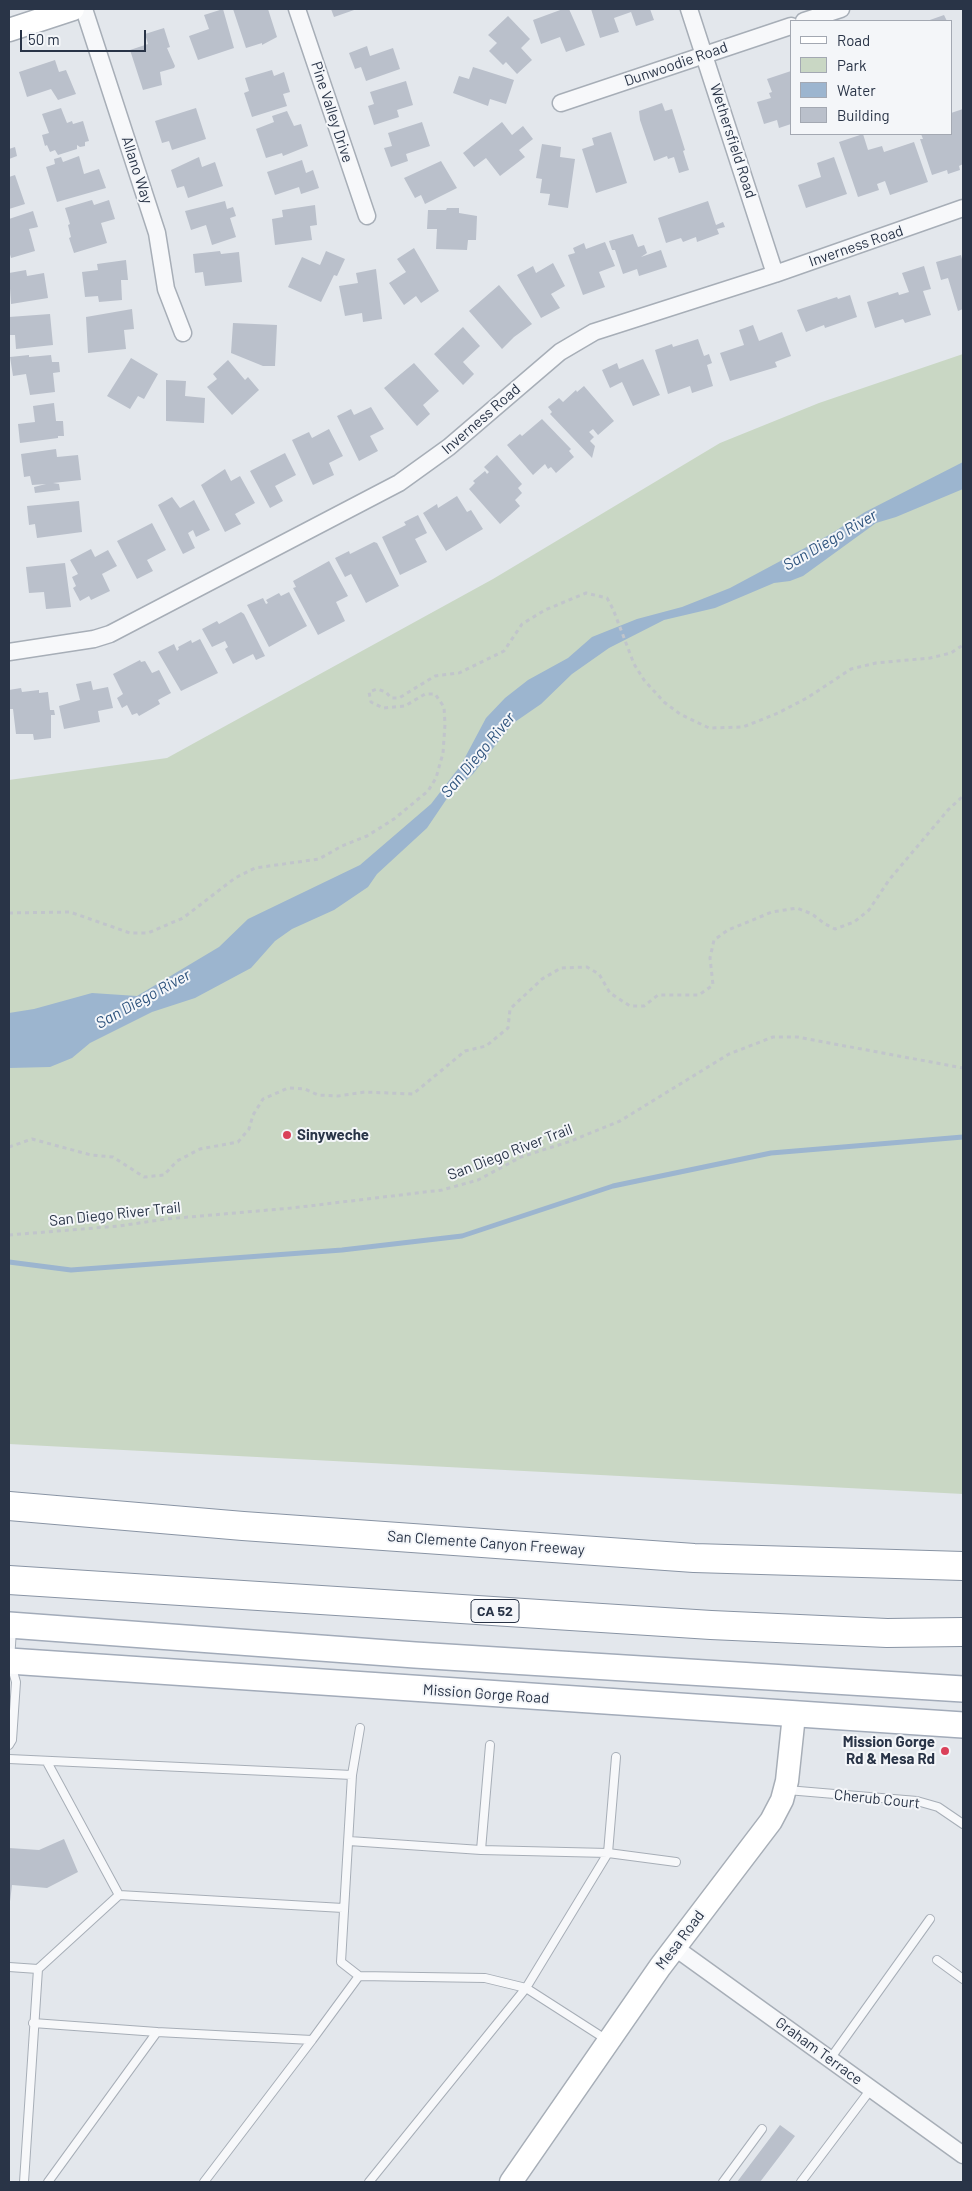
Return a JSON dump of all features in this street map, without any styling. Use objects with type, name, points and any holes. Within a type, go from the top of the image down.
[{"type":"highway","name":"San Clemente Canyon Freeway","points":[[9,1506],[243,1526],[694,1558],[963,1566]]},
{"type":"highway","points":[[913,1566],[963,1546]]},
{"type":"highway","name":"CA 52","points":[[9,1580],[711,1625],[887,1633],[963,1632]]},
{"type":"main road","points":[[10,1626],[797,1680],[963,1689]]},
{"type":"main road","name":"Mission Gorge Road","points":[[9,1661],[963,1725]]},
{"type":"main road","name":"Mesa Road","points":[[794,1715],[797,1680]]},
{"type":"street","points":[[9,30],[73,9]]},
{"type":"street","name":"Allano Way","points":[[84,9],[157,233],[166,289],[182,333]]},
{"type":"street","name":"Pine Valley Drive","points":[[297,9],[366,216]]},
{"type":"street","name":"Wethersfield Road","points":[[689,9],[775,274]]},
{"type":"street","points":[[807,20],[841,9]]},
{"type":"street","name":"Dunwoodie Road","points":[[561,103],[790,26]]},
{"type":"street","name":"Inverness Road","points":[[9,652],[94,639],[126,627],[399,484],[449,447],[548,361],[576,341],[612,324],[775,274],[963,208]]},
{"type":"street","name":"Mesa Road","points":[[511,2182],[674,1947],[771,1821],[785,1790],[794,1715]]},
{"type":"street","name":"Graham Terrace","points":[[674,1947],[963,2155]]},
{"type":"lane","points":[[9,1745],[12,1740],[16,1682],[9,1661],[10,1626]]},
{"type":"lane","points":[[360,1728],[352,1775],[341,1962],[359,1976],[485,1978],[526,1988],[609,2041]]},
{"type":"lane","points":[[481,1850],[490,1745]]},
{"type":"lane","points":[[369,2182],[526,1988],[608,1853],[616,1757]]},
{"type":"lane","points":[[9,1759],[352,1775]]},
{"type":"lane","points":[[48,1762],[120,1895]]},
{"type":"lane","name":"Cherub Court","points":[[785,1790],[917,1802],[938,1807],[963,1824]]},
{"type":"lane","points":[[349,1841],[481,1850],[608,1853],[676,1862]]},
{"type":"lane","points":[[24,2182],[38,1969],[120,1895],[343,1908]]},
{"type":"lane","points":[[830,2059],[930,1919]]},
{"type":"lane","points":[[937,1960],[963,1979]]},
{"type":"lane","points":[[9,1967],[38,1969]]},
{"type":"lane","points":[[204,2182],[359,1976]]},
{"type":"lane","points":[[33,2023],[312,2040]]},
{"type":"lane","points":[[48,2182],[157,2032]]},
{"type":"lane","points":[[801,2182],[871,2089]]},
{"type":"lane","points":[[723,2182],[762,2129]]},
{"type":"path","points":[[9,913],[70,912],[130,933],[148,933],[183,918],[234,878],[255,868],[319,860],[342,846],[368,836],[394,819],[428,791],[436,778],[443,753],[445,724],[444,707],[435,694],[425,694],[405,706],[383,708],[371,702],[369,692],[377,688],[386,692],[391,698],[399,698],[435,676],[459,674],[504,651],[522,624],[545,610],[586,593],[606,598],[617,620],[628,650],[644,680],[664,702],[680,714],[708,728],[743,727],[778,713],[807,698],[851,669],[876,663],[930,658],[951,653],[963,645]]},
{"type":"path","points":[[9,1147],[32,1139],[91,1155],[113,1158],[144,1177],[164,1175],[177,1161],[200,1149],[238,1142],[249,1129],[253,1115],[263,1099],[288,1088],[305,1089],[318,1095],[338,1096],[365,1092],[413,1094],[464,1051],[486,1046],[508,1028],[510,1010],[542,979],[561,968],[587,967],[593,970],[599,974],[610,993],[630,1006],[644,1006],[658,995],[699,995],[713,984],[710,958],[714,940],[728,930],[772,912],[797,908],[812,914],[835,929],[854,922],[869,910],[889,880],[948,810],[963,796]]},
{"type":"path","name":"San Diego River Trail","points":[[9,1235],[120,1226],[166,1219],[292,1208],[442,1190],[478,1180],[521,1157],[571,1142],[620,1121],[729,1054],[773,1037],[797,1037],[963,1068]]},
{"type":"green space","points":[[963,354],[963,1494],[9,1444],[9,780],[167,758],[493,579],[720,443],[819,403]]},
{"type":"water","name":"San Diego River","points":[[963,462],[963,489],[896,517],[876,523],[803,576],[790,581],[774,583],[715,608],[664,620],[609,648],[572,674],[541,704],[512,724],[473,774],[450,794],[427,828],[377,874],[368,887],[334,910],[292,929],[275,941],[251,968],[195,998],[152,1012],[90,1043],[72,1058],[50,1067],[9,1068],[9,1013],[34,1009],[92,993],[137,996],[219,947],[248,919],[360,865],[431,804],[461,765],[486,718],[505,698],[528,680],[568,658],[592,637],[637,619],[682,607],[730,588],[829,535],[865,512]]},
{"type":"building","points":[[223,9],[234,48],[198,60],[189,36],[209,29],[204,15]]},
{"type":"building","points":[[233,9],[268,9],[277,37],[262,45],[262,43],[246,48]]},
{"type":"building","points":[[331,9],[357,9],[334,17]]},
{"type":"building","points":[[563,9],[569,9],[585,45],[566,52],[560,37],[541,44],[533,20]]},
{"type":"building","points":[[591,9],[650,9],[654,20],[636,26],[631,12],[614,18],[619,32],[600,38]]},
{"type":"building","points":[[944,15],[946,20],[930,20]]},
{"type":"building","points":[[508,16],[530,39],[521,48],[532,60],[517,74],[506,62],[503,65],[489,51],[497,43],[488,35]]},
{"type":"building","points":[[164,28],[170,47],[167,48],[175,66],[160,72],[162,85],[143,90],[130,50],[148,44],[145,34]]},
{"type":"building","points":[[367,46],[370,56],[393,48],[400,69],[366,81],[361,67],[355,69],[349,53]]},
{"type":"building","points":[[55,60],[59,72],[66,70],[76,94],[58,100],[51,89],[27,97],[19,72]]},
{"type":"building","points":[[473,67],[514,80],[506,104],[490,99],[488,106],[453,93],[459,76],[469,79]]},
{"type":"building","points":[[272,70],[274,76],[284,72],[290,92],[283,94],[287,106],[252,117],[244,93],[249,91],[245,78]]},
{"type":"building","points":[[790,71],[790,124],[779,128],[777,120],[764,124],[757,102],[771,98],[769,93],[772,92],[767,79]]},
{"type":"building","points":[[406,81],[413,105],[397,110],[399,117],[374,125],[368,106],[374,104],[370,92]]},
{"type":"building","points":[[662,103],[665,111],[672,109],[685,150],[683,151],[689,170],[679,173],[674,157],[668,159],[667,156],[654,161],[640,120],[639,111]]},
{"type":"building","points":[[61,108],[67,123],[72,121],[73,124],[83,121],[89,141],[85,142],[85,146],[80,147],[77,145],[77,149],[58,155],[55,150],[50,152],[47,145],[45,146],[42,135],[49,133],[42,114]]},
{"type":"building","points":[[196,108],[206,139],[172,150],[169,141],[162,143],[155,121]]},
{"type":"building","points":[[963,109],[963,164],[959,166],[960,170],[948,174],[947,170],[932,175],[920,139],[923,139],[921,135],[952,135],[952,113]]},
{"type":"building","points":[[287,111],[294,126],[301,124],[308,146],[283,156],[282,153],[266,158],[256,129],[274,122],[272,116]]},
{"type":"building","points":[[422,122],[430,146],[406,154],[408,161],[391,167],[384,148],[392,146],[388,133]]},
{"type":"building","points":[[502,122],[512,135],[523,126],[533,139],[519,150],[525,157],[500,176],[486,158],[474,167],[463,153]]},
{"type":"building","points":[[611,132],[627,183],[596,193],[582,149],[594,145],[592,138]]},
{"type":"building","points":[[863,135],[868,150],[882,146],[884,152],[914,142],[928,182],[890,195],[885,181],[877,184],[879,190],[858,197],[839,142]]},
{"type":"building","points":[[542,144],[561,147],[560,157],[575,159],[568,208],[548,205],[550,194],[540,193],[542,179],[536,178]]},
{"type":"building","points":[[15,147],[17,156],[9,159],[9,149]]},
{"type":"building","points":[[79,156],[84,174],[99,169],[106,188],[57,202],[46,167],[55,164],[54,159],[61,157],[63,162]]},
{"type":"building","points":[[199,157],[202,167],[215,162],[223,186],[188,198],[184,186],[177,188],[171,170]]},
{"type":"building","points":[[834,157],[847,194],[806,208],[798,185],[821,177],[817,163]]},
{"type":"building","points":[[302,160],[306,173],[313,170],[319,188],[301,194],[299,187],[275,195],[267,172]]},
{"type":"building","points":[[441,161],[457,188],[425,204],[421,195],[415,198],[404,178]]},
{"type":"building","points":[[15,175],[25,204],[9,209],[9,177]]},
{"type":"building","points":[[92,200],[94,205],[109,200],[115,219],[101,223],[107,243],[74,253],[69,238],[71,237],[68,225],[70,224],[65,208]]},
{"type":"building","points":[[225,201],[227,209],[233,207],[236,216],[230,218],[236,237],[212,245],[206,225],[191,230],[185,211]]},
{"type":"building","points":[[708,201],[716,225],[723,222],[725,227],[717,229],[719,234],[697,242],[696,237],[683,242],[681,238],[666,243],[658,218]]},
{"type":"building","points":[[315,205],[317,225],[310,226],[312,240],[275,245],[272,219],[283,217],[282,210]]},
{"type":"building","points":[[447,208],[459,208],[459,213],[477,216],[476,240],[468,240],[467,250],[436,249],[437,229],[427,229],[428,210],[446,210]]},
{"type":"building","points":[[33,211],[38,227],[29,229],[35,251],[11,258],[9,251],[9,219]]},
{"type":"building","points":[[633,234],[638,247],[644,245],[647,253],[641,257],[661,250],[667,267],[639,276],[637,269],[623,274],[615,250],[612,250],[609,241]]},
{"type":"building","points":[[605,242],[615,266],[599,272],[605,287],[583,295],[568,255],[575,253],[573,248],[584,243],[586,249]]},
{"type":"building","points":[[414,248],[439,291],[421,303],[416,296],[404,305],[389,283],[406,272],[397,259]]},
{"type":"building","points":[[220,251],[221,254],[239,252],[242,282],[205,286],[203,272],[195,273],[193,254]]},
{"type":"building","points":[[326,251],[345,259],[337,276],[334,275],[321,302],[288,287],[302,257],[320,265]]},
{"type":"building","points":[[961,255],[963,263],[963,309],[958,311],[948,278],[941,280],[936,262]]},
{"type":"building","points":[[126,260],[128,280],[121,280],[122,300],[99,302],[98,296],[85,297],[82,272],[98,270],[97,264]]},
{"type":"building","points":[[553,263],[565,286],[551,294],[560,308],[541,318],[517,275],[533,266],[536,273]]},
{"type":"building","points":[[924,266],[931,289],[923,291],[931,315],[905,323],[903,319],[875,328],[867,302],[898,292],[899,295],[909,292],[902,273]]},
{"type":"building","points":[[376,269],[382,319],[363,322],[362,313],[345,316],[339,286],[358,283],[356,273]]},
{"type":"building","points":[[26,270],[27,276],[44,273],[48,298],[11,304],[9,273]]},
{"type":"building","points":[[499,285],[532,324],[514,337],[502,349],[469,311]]},
{"type":"building","points":[[850,295],[857,317],[825,328],[824,325],[806,332],[797,310],[837,297],[838,299]]},
{"type":"building","points":[[132,309],[134,329],[124,330],[126,349],[88,353],[86,317]]},
{"type":"building","points":[[50,314],[53,345],[16,349],[15,335],[9,335],[9,317]]},
{"type":"building","points":[[233,323],[277,325],[275,366],[263,366],[231,353]]},
{"type":"building","points":[[753,325],[759,341],[782,332],[791,356],[775,362],[777,367],[730,381],[720,353],[744,345],[739,330]]},
{"type":"building","points":[[463,327],[480,346],[463,362],[474,374],[463,385],[434,354]]},
{"type":"building","points":[[698,339],[704,356],[709,354],[712,363],[707,365],[713,386],[692,393],[690,386],[668,394],[655,350],[672,344],[673,347]]},
{"type":"building","points":[[29,355],[29,357],[51,355],[52,362],[59,362],[60,372],[53,373],[55,392],[30,395],[26,374],[13,376],[10,357]]},
{"type":"building","points":[[131,358],[158,374],[144,399],[138,396],[130,409],[107,396]]},
{"type":"building","points":[[643,359],[660,395],[633,406],[622,382],[610,388],[602,370],[617,363],[619,369]]},
{"type":"building","points":[[228,360],[245,380],[248,377],[259,390],[232,415],[207,387],[217,379],[213,374]]},
{"type":"building","points":[[414,363],[439,391],[423,405],[430,414],[417,426],[384,388]]},
{"type":"building","points":[[166,380],[186,381],[185,396],[205,398],[204,423],[166,421]]},
{"type":"building","points":[[584,386],[614,421],[598,435],[593,429],[589,432],[594,437],[590,441],[595,446],[592,458],[550,414],[552,412],[548,407],[559,398],[563,402],[576,390],[577,392]]},
{"type":"building","points":[[54,403],[56,421],[63,421],[64,436],[20,443],[18,424],[35,422],[33,406]]},
{"type":"building","points":[[371,407],[384,429],[370,436],[378,451],[359,461],[337,416],[351,409],[354,415]]},
{"type":"building","points":[[542,419],[571,449],[569,451],[574,457],[556,473],[551,467],[548,469],[545,464],[533,475],[507,445],[520,434],[522,436]]},
{"type":"building","points":[[329,429],[343,456],[329,463],[334,475],[313,485],[292,440],[309,432],[312,438]]},
{"type":"building","points":[[56,449],[57,457],[78,455],[81,480],[53,483],[59,484],[60,490],[35,493],[34,487],[46,484],[32,485],[30,476],[24,477],[21,454]]},
{"type":"building","points":[[285,453],[296,475],[275,486],[283,501],[270,508],[250,471]]},
{"type":"building","points":[[497,455],[522,484],[518,488],[522,493],[515,500],[520,506],[500,524],[469,489],[475,483],[473,481],[485,471],[487,474],[489,472],[484,467]]},
{"type":"building","points":[[225,469],[231,481],[240,476],[255,503],[235,514],[241,524],[225,532],[201,485]]},
{"type":"building","points":[[457,496],[467,512],[471,510],[483,529],[446,551],[423,513],[437,504],[438,508]]},
{"type":"building","points":[[172,497],[180,508],[194,500],[210,530],[196,537],[193,530],[188,533],[195,548],[183,554],[158,505]]},
{"type":"building","points":[[79,501],[82,532],[37,538],[35,524],[29,525],[27,506]]},
{"type":"building","points":[[418,515],[427,533],[415,539],[427,562],[400,575],[382,537],[406,525],[404,522]]},
{"type":"building","points":[[152,523],[166,550],[147,560],[153,571],[137,579],[117,541]]},
{"type":"building","points":[[374,542],[377,543],[399,586],[366,603],[351,574],[345,577],[335,558],[349,551],[350,554]]},
{"type":"building","points":[[91,549],[95,557],[108,550],[117,566],[102,574],[110,591],[91,600],[89,596],[80,601],[73,588],[76,586],[72,577],[78,574],[70,560]]},
{"type":"building","points":[[329,561],[348,596],[336,602],[345,621],[318,635],[293,588],[296,587],[293,581]]},
{"type":"building","points":[[65,563],[71,607],[46,609],[44,592],[29,593],[26,567]]},
{"type":"building","points":[[289,592],[307,626],[269,647],[247,605],[263,598],[266,604],[268,603],[266,600],[279,593],[281,596]]},
{"type":"building","points":[[241,612],[244,614],[265,656],[256,660],[253,654],[233,664],[225,649],[228,647],[225,641],[212,647],[202,629],[217,621],[219,624]]},
{"type":"building","points":[[200,639],[218,673],[181,691],[158,652],[174,644],[177,651],[178,647],[191,640],[192,643]]},
{"type":"building","points":[[140,660],[141,662],[145,661],[152,673],[159,670],[171,693],[158,700],[160,704],[139,716],[137,713],[132,715],[127,705],[122,708],[117,698],[123,694],[113,674]]},
{"type":"building","points":[[91,681],[93,690],[108,687],[113,708],[98,711],[100,722],[64,729],[59,706],[80,700],[76,684]]},
{"type":"building","points":[[21,688],[22,692],[39,690],[39,693],[48,692],[50,710],[54,710],[55,715],[51,715],[51,738],[34,740],[33,734],[16,734],[13,709],[9,709],[9,690]]},
{"type":"building","points":[[64,1839],[78,1872],[47,1888],[12,1885],[9,1910],[9,1848],[39,1850]]},
{"type":"building","points":[[780,2125],[795,2136],[760,2182],[737,2182]]},
{"type":"waterway","points":[[9,1262],[71,1270],[342,1250],[462,1236],[613,1186],[771,1153],[963,1137]]},
{"type":"place","name":"Sinyweche","points":[[287,1135]]},
{"type":"place","name":"Mission Gorge Rd & Mesa Rd","points":[[945,1751]]}]
